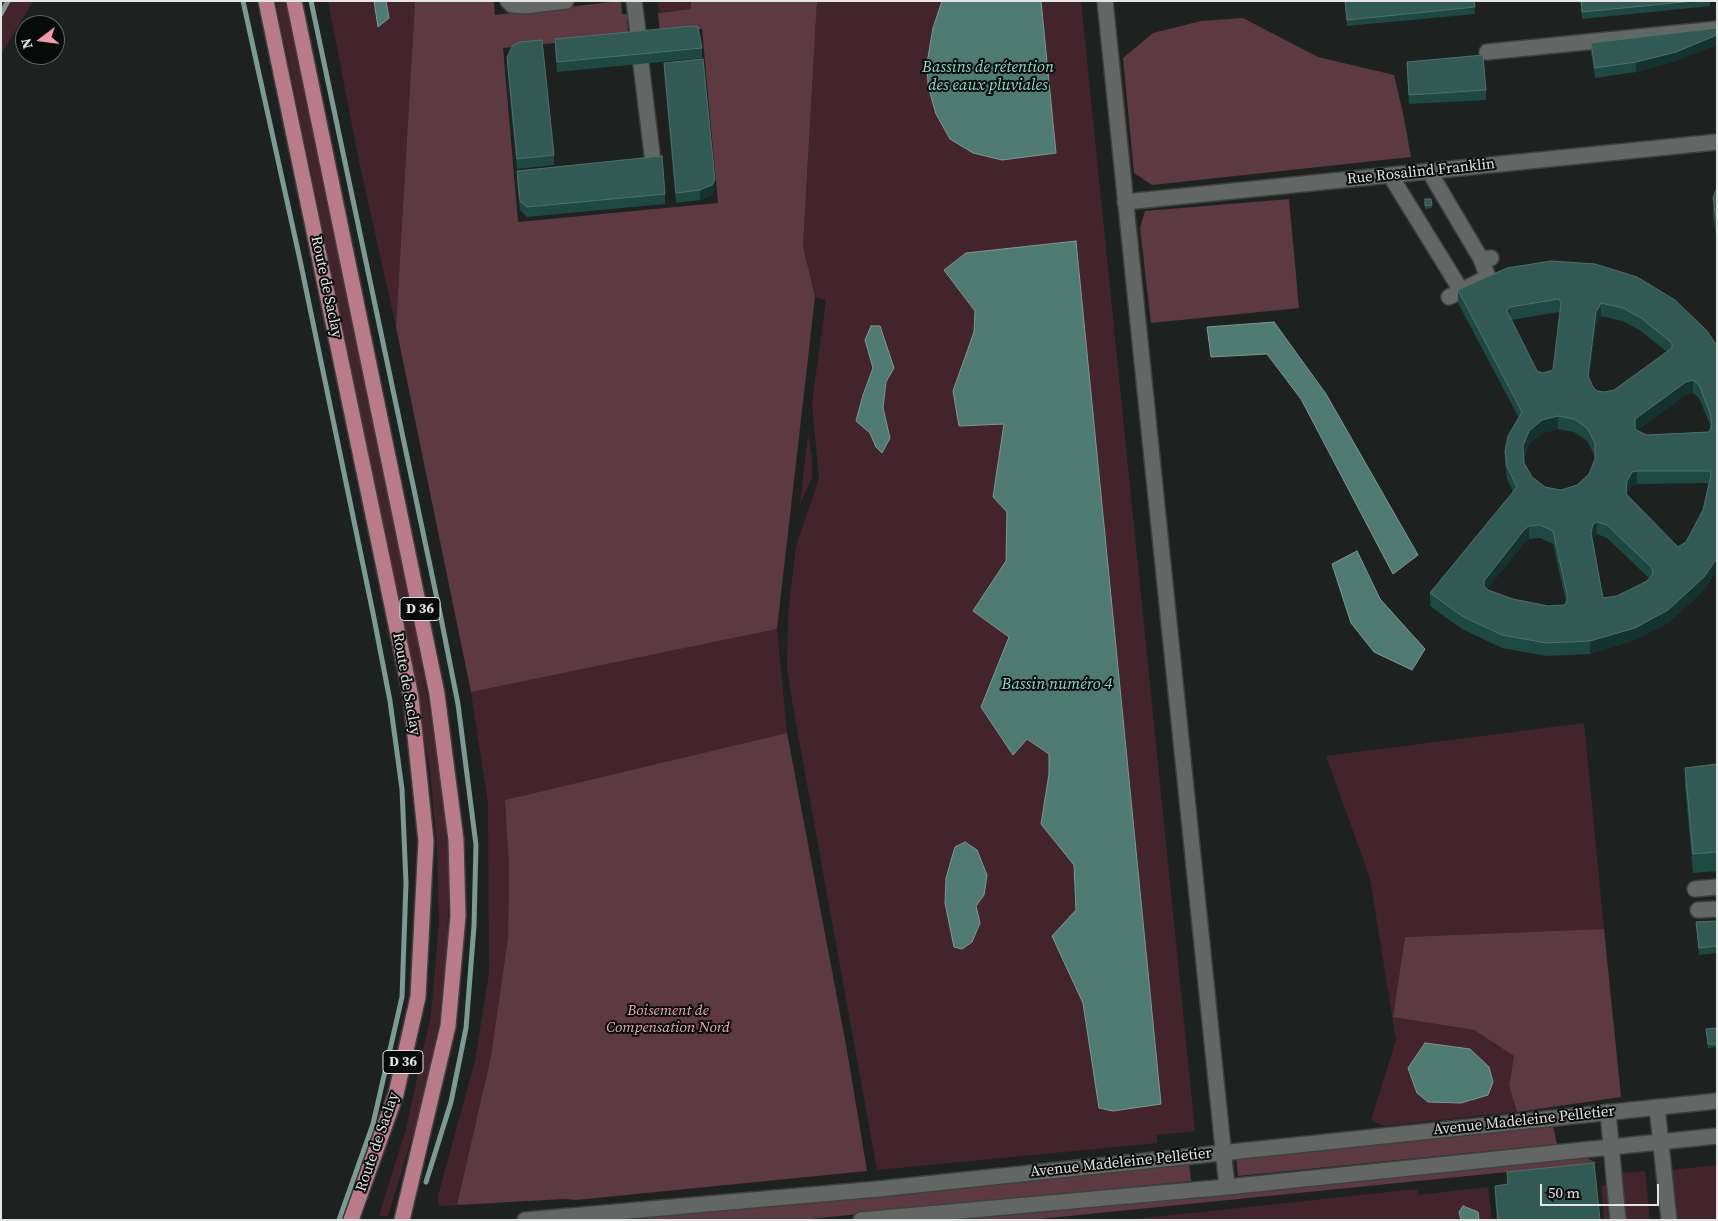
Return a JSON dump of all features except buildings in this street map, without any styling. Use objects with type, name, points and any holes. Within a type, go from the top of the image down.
[{"type":"main road","name":"Route de Saclay","points":[[266,1],[410,697],[426,841],[418,997],[396,1094],[351,1220]]},
{"type":"main road","name":"Route de Saclay","points":[[294,1],[438,694],[456,840],[458,916],[448,1026],[402,1220]]},
{"type":"street","points":[[508,1],[512,5],[524,6],[566,1]]},
{"type":"street","points":[[634,1],[638,40]]},
{"type":"street","points":[[1105,1],[1227,1187]]},
{"type":"street","points":[[1487,52],[1717,29]]},
{"type":"street","points":[[641,64],[652,154]]},
{"type":"street","name":"Rue Rosalind Franklin","points":[[1125,202],[1717,142]]},
{"type":"street","points":[[1390,175],[1454,292],[1488,277],[1486,259],[1429,171]]},
{"type":"street","points":[[1695,889],[1717,887]]},
{"type":"street","points":[[1698,910],[1717,908]]},
{"type":"street","name":"Avenue Madeleine Pelletier","points":[[525,1220],[878,1189],[1717,1101]]},
{"type":"street","points":[[1653,1107],[1669,1220]]},
{"type":"street","points":[[1608,1112],[1618,1220]]},
{"type":"street","points":[[861,1220],[1227,1187],[1717,1136]]},
{"type":"street","points":[[1658,1142],[1659,1220]]},
{"type":"shaded area","points":[[1,1],[33,1],[25,15],[15,15],[15,31],[1,55]]},
{"type":"shaded area","points":[[276,1],[285,1],[418,643],[445,814],[449,878],[447,952],[439,1020],[425,1094],[388,1216],[379,1216],[406,1129],[431,1015],[439,923],[437,845],[430,770],[408,642]]},
{"type":"shaded area","points":[[328,1],[415,1],[396,327],[360,166]]},
{"type":"shaded area","points":[[658,1],[691,1],[692,9],[659,12]]},
{"type":"shaded area","points":[[817,1],[1081,1],[1195,1131],[1157,1135],[1157,1143],[877,1170],[787,667],[788,616],[796,546],[819,479],[812,403],[826,300],[815,297],[803,246]]},
{"type":"shaded area","points":[[808,435],[812,457],[812,478],[800,504]]},
{"type":"shaded area","points":[[777,629],[787,733],[505,800],[509,868],[508,938],[491,1056],[457,1205],[439,1206],[438,1196],[475,1061],[489,973],[488,803],[471,692]]},
{"type":"shaded area","points":[[1584,723],[1604,929],[1405,937],[1393,1017],[1474,1030],[1514,1056],[1509,1085],[1517,1112],[1383,1126],[1371,1120],[1396,1040],[1370,878],[1326,756]]},
{"type":"shaded area","points":[[1717,1165],[1717,1220],[1676,1220],[1672,1170]]},
{"type":"shaded area","points":[[1645,1171],[1650,1220],[1626,1220],[1621,1173]]},
{"type":"shaded area","points":[[1606,1185],[1609,1220],[1604,1220],[1601,1186]]},
{"type":"shaded area","points":[[1488,1187],[1492,1220],[1126,1220],[1418,1189],[1418,1195]]},
{"type":"green space","points":[[415,1],[494,1],[495,15],[621,1],[622,14],[627,14],[628,36],[503,48],[518,222],[718,203],[702,29],[660,32],[658,13],[691,9],[691,1],[817,1],[803,246],[815,297],[777,629],[471,692],[396,327]]},
{"type":"green space","points":[[1243,18],[1318,57],[1394,75],[1411,157],[1152,185],[1134,173],[1123,58],[1153,33],[1201,21]]},
{"type":"green space","points":[[1289,199],[1299,308],[1151,323],[1140,228],[1145,211]]},
{"type":"green space","name":"Boisement de Compensation Nord","points":[[787,733],[846,1045],[867,1171],[576,1200],[564,1199],[457,1205],[491,1056],[508,938],[509,868],[505,800]]},
{"type":"green space","points":[[1604,929],[1621,1097],[1517,1112],[1509,1085],[1514,1056],[1474,1030],[1393,1017],[1405,937]]},
{"type":"green space","points":[[1553,1126],[1557,1144],[1238,1176],[1236,1157]]},
{"type":"green space","points":[[1582,1156],[1597,1163],[1029,1220],[953,1220]]},
{"type":"green space","points":[[1189,1163],[1191,1181],[800,1220],[606,1220]]},
{"type":"water","points":[[374,1],[386,1],[389,18],[378,27]]},
{"type":"water","name":"Bassins de rétention des eaux pluviales","points":[[942,1],[1041,1],[1056,153],[1002,160],[973,153],[950,139],[936,114],[928,86],[927,63],[933,28]]},
{"type":"water","name":"Bassin numéro 4","points":[[1076,241],[1161,1104],[1113,1111],[1099,1108],[1083,1003],[1052,936],[1076,910],[1074,865],[1041,824],[1049,774],[1049,754],[1027,739],[1013,755],[981,707],[1009,637],[973,611],[1006,561],[1007,512],[993,497],[1004,424],[959,426],[953,391],[974,332],[975,311],[944,270],[966,253]]},
{"type":"water","points":[[1274,322],[1326,394],[1418,555],[1393,574],[1301,399],[1267,354],[1211,357],[1207,327]]},
{"type":"water","points":[[871,326],[880,326],[894,368],[886,382],[883,408],[890,438],[882,453],[876,447],[870,433],[856,421],[873,368],[865,340]]},
{"type":"water","points":[[1357,551],[1380,599],[1425,649],[1412,670],[1374,652],[1351,623],[1332,564]]},
{"type":"water","points":[[965,842],[977,850],[987,875],[984,895],[976,906],[980,923],[972,942],[962,949],[954,947],[945,903],[946,878],[955,847]]},
{"type":"water","points":[[1425,1043],[1470,1049],[1489,1067],[1493,1082],[1488,1095],[1461,1103],[1428,1102],[1417,1093],[1408,1068]]},
{"type":"water","points":[[1463,1206],[1478,1212],[1479,1220],[1461,1220],[1459,1212]]},
{"type":"waterway","points":[[1,14],[8,1]]},
{"type":"waterway","points":[[243,1],[300,260],[373,613],[390,701],[402,789],[406,883],[402,997],[373,1124],[339,1220]]},
{"type":"waterway","points":[[311,1],[458,704],[476,845],[474,926],[466,1028],[451,1102],[426,1182]]}]
